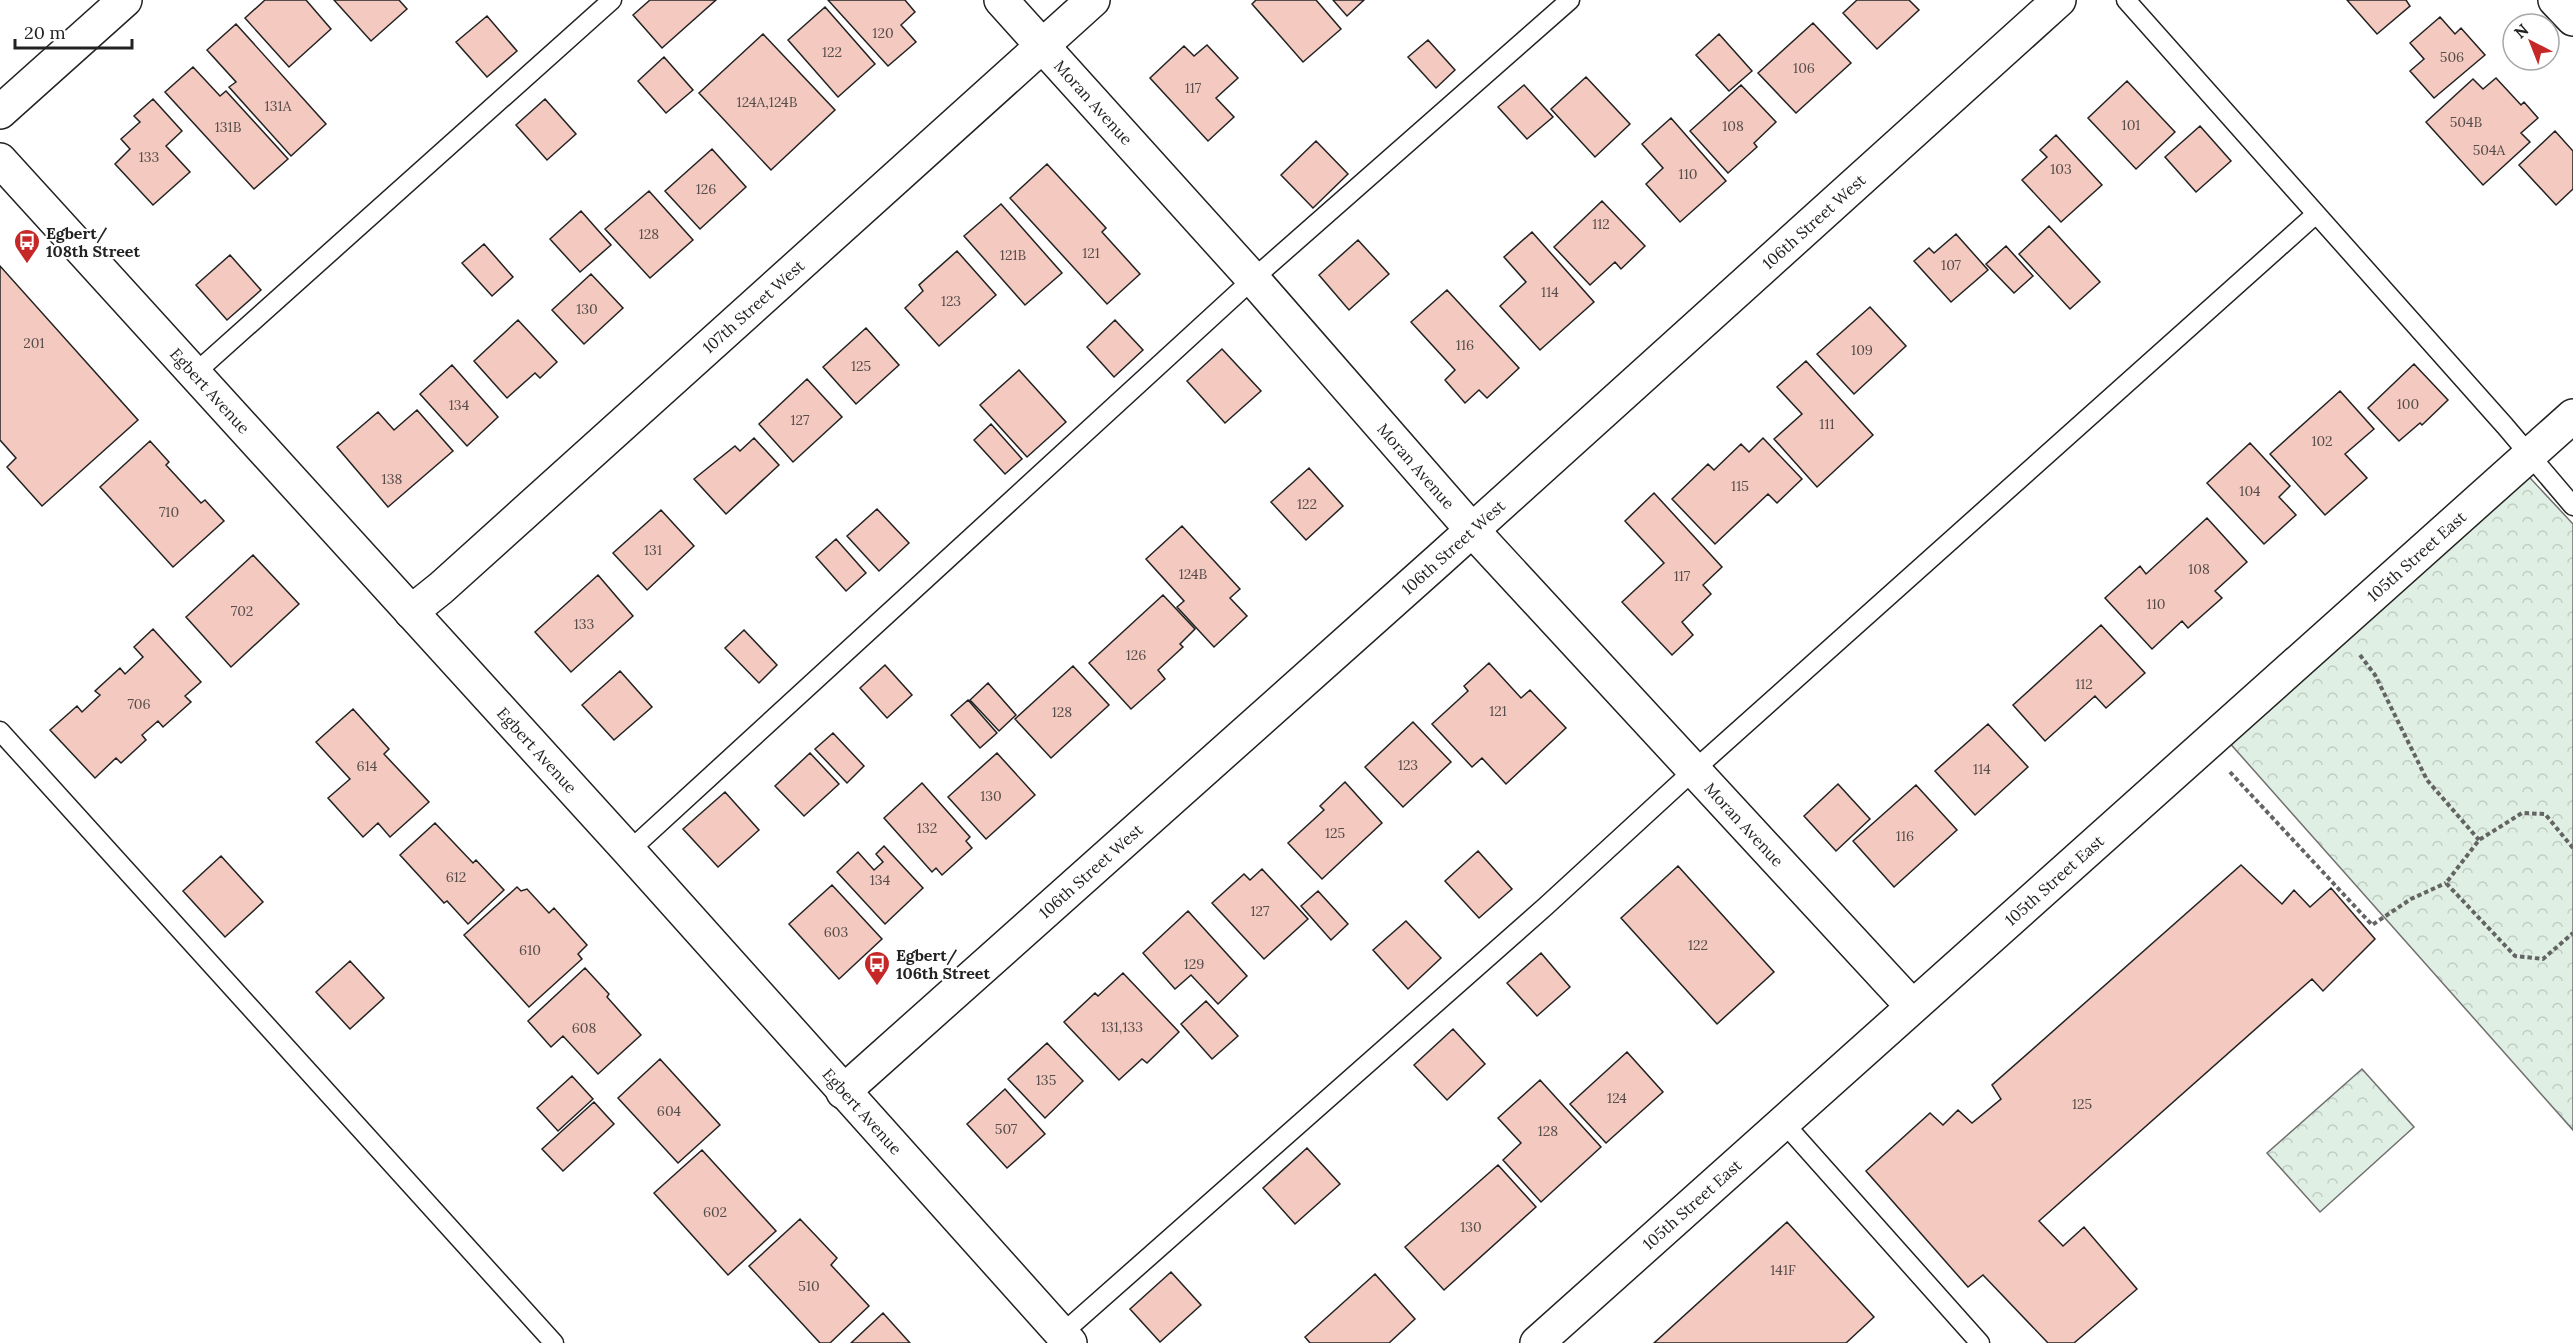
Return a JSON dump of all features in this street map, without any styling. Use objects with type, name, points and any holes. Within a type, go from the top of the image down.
[{"type":"street","points":[[0,112],[124,0]]},
{"type":"street","name":"Moran Avenue","points":[[1001,0],[1253,279],[1472,530],[1912,1006]]},
{"type":"street","name":"107th Street West","points":[[411,612],[441,588],[1093,0]]},
{"type":"street","name":"106th Street West","points":[[843,1092],[1472,530],[2059,0]]},
{"type":"street","points":[[2555,0],[2573,20]]},
{"type":"street","name":"Egbert Avenue","points":[[0,160],[629,851],[1061,1340]]},
{"type":"street","name":"105th Street East","points":[[1537,1343],[2573,416]]},
{"type":"lane","points":[[194,374],[612,0]]},
{"type":"lane","points":[[629,851],[1253,279],[1570,0]]},
{"type":"lane","points":[[2126,0],[2505,426],[2573,506]]},
{"type":"lane","points":[[1061,1340],[2316,214]]},
{"type":"lane","points":[[0,731],[554,1343]]},
{"type":"lane","points":[[1783,1122],[1980,1343]]},
{"type":"path","points":[[2364,660],[2375,675],[2427,780],[2479,840]]},
{"type":"path","points":[[2234,777],[2372,925],[2411,899],[2446,883],[2479,840],[2522,813],[2545,814],[2573,848]]},
{"type":"path","points":[[2446,883],[2516,956],[2543,959],[2573,933]]},
{"type":"green space","points":[[2518,465],[2573,524],[2573,1130],[2219,731]]},
{"type":"green space","points":[[2362,1069],[2414,1127],[2320,1212],[2267,1153]]},
{"type":"building","points":[[265,0],[306,0],[331,29],[289,67],[245,18]]},
{"type":"building","points":[[334,0],[399,0],[407,9],[371,41]]},
{"type":"building","points":[[650,0],[716,0],[662,48],[633,15]]},
{"type":"building","points":[[828,0],[905,0],[915,12],[901,25],[916,42],[888,66]]},
{"type":"building","points":[[1256,0],[1316,0],[1341,29],[1303,62],[1252,4]]},
{"type":"building","points":[[1333,0],[1364,0],[1347,16]]},
{"type":"building","points":[[1857,0],[1909,0],[1919,10],[1877,49],[1843,13]]},
{"type":"building","points":[[2347,0],[2406,0],[2410,6],[2377,34]]},
{"type":"building","points":[[825,7],[875,64],[838,97],[788,40]]},
{"type":"building","points":[[487,16],[517,51],[487,77],[456,42]]},
{"type":"building","points":[[2440,17],[2455,34],[2461,28],[2485,55],[2434,98],[2410,71],[2424,59],[2410,43]]},
{"type":"building","points":[[1813,23],[1851,63],[1796,113],[1758,73]]},
{"type":"building","points":[[236,24],[326,124],[291,156],[229,87],[236,82],[207,50]]},
{"type":"building","points":[[763,34],[835,110],[771,170],[699,93]]},
{"type":"building","points":[[1719,34],[1752,71],[1729,91],[1696,55]]},
{"type":"building","points":[[1428,40],[1455,70],[1436,88],[1408,57]]},
{"type":"building","points":[[1207,45],[1238,78],[1216,98],[1234,117],[1208,141],[1150,78],[1184,46],[1194,56]]},
{"type":"building","points":[[664,57],[693,90],[666,113],[638,81]]},
{"type":"building","points":[[193,67],[220,96],[226,91],[288,159],[254,189],[165,92]]},
{"type":"building","points":[[1586,77],[1630,124],[1595,157],[1551,109]]},
{"type":"building","points":[[2496,78],[2521,105],[2524,102],[2538,118],[2521,133],[2530,142],[2483,185],[2426,122],[2473,79],[2483,89]]},
{"type":"building","points":[[2127,81],[2175,132],[2136,169],[2088,118]]},
{"type":"building","points":[[1524,85],[1553,117],[1527,139],[1498,107]]},
{"type":"building","points":[[1741,85],[1776,122],[1754,143],[1757,147],[1728,173],[1690,131]]},
{"type":"building","points":[[153,99],[182,131],[166,146],[190,172],[153,205],[115,164],[130,149],[121,139],[140,122],[134,116]]},
{"type":"building","points":[[545,99],[576,134],[547,160],[516,125]]},
{"type":"building","points":[[1671,118],[1726,181],[1680,222],[1646,184],[1663,168],[1642,144]]},
{"type":"building","points":[[2200,126],[2231,161],[2196,192],[2165,157]]},
{"type":"building","points":[[2555,131],[2573,151],[2573,189],[2556,205],[2519,165]]},
{"type":"building","points":[[2056,135],[2102,185],[2061,222],[2022,180],[2047,157],[2040,150]]},
{"type":"building","points":[[1316,141],[1348,174],[1313,208],[1281,175]]},
{"type":"building","points":[[712,149],[746,187],[700,229],[665,191]]},
{"type":"building","points":[[1047,164],[1106,228],[1102,232],[1140,274],[1107,304],[1010,198]]},
{"type":"building","points":[[649,191],[693,240],[650,278],[605,229]]},
{"type":"building","points":[[1602,201],[1645,246],[1621,269],[1615,262],[1590,285],[1554,247]]},
{"type":"building","points":[[1001,204],[1062,273],[1025,305],[964,236]]},
{"type":"building","points":[[581,211],[611,245],[580,272],[550,239]]},
{"type":"building","points":[[2049,226],[2100,282],[2070,309],[2019,254]]},
{"type":"building","points":[[1532,232],[1594,302],[1540,350],[1500,306],[1526,282],[1504,257]]},
{"type":"building","points":[[1956,234],[1988,270],[1951,302],[1914,261],[1929,248],[1934,253]]},
{"type":"building","points":[[1358,240],[1389,274],[1349,310],[1319,275]]},
{"type":"building","points":[[484,244],[513,277],[492,296],[462,263]]},
{"type":"building","points":[[2006,246],[2033,276],[2014,293],[1986,264]]},
{"type":"building","points":[[957,251],[996,295],[939,346],[905,308],[923,291],[919,285]]},
{"type":"building","points":[[230,255],[261,290],[227,320],[196,285]]},
{"type":"building","points":[[0,266],[138,420],[42,506],[7,467],[16,458],[0,440]]},
{"type":"building","points":[[591,274],[623,308],[584,344],[552,310]]},
{"type":"building","points":[[1447,290],[1519,368],[1487,398],[1479,390],[1465,403],[1445,380],[1455,370],[1411,322]]},
{"type":"building","points":[[1870,307],[1906,346],[1854,394],[1817,354]]},
{"type":"building","points":[[518,320],[557,362],[540,378],[535,373],[507,398],[474,361]]},
{"type":"building","points":[[1115,320],[1143,350],[1114,377],[1087,347]]},
{"type":"building","points":[[866,328],[899,365],[856,404],[823,367]]},
{"type":"building","points":[[1222,349],[1261,391],[1225,423],[1187,381]]},
{"type":"building","points":[[1806,361],[1873,435],[1817,487],[1774,439],[1802,414],[1777,387]]},
{"type":"building","points":[[2414,364],[2448,400],[2422,425],[2420,423],[2399,441],[2368,408]]},
{"type":"building","points":[[452,365],[498,417],[467,446],[420,394]]},
{"type":"building","points":[[1019,370],[1066,422],[1027,457],[980,405]]},
{"type":"building","points":[[807,379],[842,417],[793,462],[759,424]]},
{"type":"building","points":[[2340,391],[2374,429],[2345,454],[2367,478],[2325,515],[2270,454]]},
{"type":"building","points":[[417,410],[453,451],[388,507],[337,447],[378,412],[394,430]]},
{"type":"building","points":[[991,424],[1022,459],[1005,474],[974,440]]},
{"type":"building","points":[[754,438],[779,465],[726,514],[694,479],[735,446],[740,451]]},
{"type":"building","points":[[1763,438],[1802,479],[1777,503],[1768,494],[1715,544],[1672,499],[1708,464],[1714,470],[1741,444],[1749,452]]},
{"type":"building","points":[[150,441],[169,462],[166,465],[201,503],[205,500],[224,521],[173,567],[100,487]]},
{"type":"building","points":[[2250,443],[2290,486],[2279,497],[2296,515],[2264,544],[2207,483]]},
{"type":"building","points":[[1309,468],[1343,506],[1306,540],[1271,502]]},
{"type":"building","points":[[1654,493],[1722,567],[1703,585],[1711,594],[1682,622],[1693,635],[1672,655],[1622,602],[1664,563],[1625,521]]},
{"type":"building","points":[[877,509],[909,543],[879,571],[847,536]]},
{"type":"building","points":[[661,510],[694,546],[647,590],[613,553]]},
{"type":"building","points":[[2207,518],[2247,562],[2215,591],[2222,598],[2188,628],[2182,621],[2152,649],[2105,598],[2140,566],[2146,574]]},
{"type":"building","points":[[1182,526],[1240,589],[1230,598],[1247,616],[1214,647],[1177,607],[1184,601],[1146,559]]},
{"type":"building","points":[[836,539],[866,573],[846,591],[816,557]]},
{"type":"building","points":[[253,555],[299,604],[231,667],[186,617]]},
{"type":"building","points":[[598,575],[633,616],[571,672],[535,632]]},
{"type":"building","points":[[1163,595],[1195,629],[1180,644],[1183,647],[1158,670],[1165,679],[1131,709],[1089,663]]},
{"type":"building","points":[[2101,625],[2145,673],[2106,708],[2095,696],[2045,741],[2013,705]]},
{"type":"building","points":[[153,629],[201,682],[185,696],[191,702],[163,727],[158,721],[142,735],[146,740],[121,763],[116,758],[95,778],[50,730],[77,706],[82,712],[100,695],[95,691],[120,668],[125,674],[143,657],[134,647]]},
{"type":"building","points":[[744,630],[777,665],[759,683],[725,648]]},
{"type":"building","points":[[1489,663],[1521,698],[1530,690],[1566,728],[1506,784],[1482,758],[1472,767],[1432,724],[1468,691],[1464,686]]},
{"type":"building","points":[[885,665],[912,695],[887,718],[860,688]]},
{"type":"building","points":[[1073,666],[1109,705],[1051,758],[1015,719]]},
{"type":"building","points":[[620,671],[652,707],[614,740],[582,705]]},
{"type":"building","points":[[988,683],[1016,715],[999,731],[970,700]]},
{"type":"building","points":[[968,700],[997,733],[980,748],[951,715]]},
{"type":"building","points":[[353,709],[389,749],[384,754],[429,802],[390,837],[378,823],[363,837],[328,798],[350,779],[316,742]]},
{"type":"building","points":[[1413,722],[1451,762],[1403,807],[1365,767]]},
{"type":"building","points":[[1988,724],[2028,767],[1975,815],[1935,771]]},
{"type":"building","points":[[833,733],[864,766],[847,783],[815,749]]},
{"type":"building","points":[[810,753],[839,784],[804,816],[775,786]]},
{"type":"building","points":[[997,753],[1035,795],[986,839],[948,797]]},
{"type":"building","points":[[1345,782],[1382,823],[1322,879],[1288,843],[1324,810],[1320,806]]},
{"type":"building","points":[[922,783],[970,837],[966,841],[972,848],[942,875],[936,868],[932,872],[884,818]]},
{"type":"building","points":[[1838,784],[1870,819],[1836,851],[1804,816]]},
{"type":"building","points":[[1916,785],[1957,830],[1894,887],[1853,841]]},
{"type":"building","points":[[725,792],[759,830],[718,867],[683,829]]},
{"type":"building","points":[[435,823],[473,863],[476,860],[504,890],[468,924],[447,901],[444,903],[400,855]]},
{"type":"building","points":[[884,846],[923,888],[885,924],[837,872],[858,852],[874,870],[883,862],[876,854]]},
{"type":"building","points":[[1478,851],[1512,889],[1479,918],[1445,881]]},
{"type":"building","points":[[221,856],[263,902],[225,937],[183,891]]},
{"type":"building","points":[[2241,865],[2282,904],[2294,890],[2310,907],[2331,888],[2375,939],[2323,991],[2312,979],[2039,1221],[2063,1246],[2084,1227],[2137,1289],[2074,1343],[2048,1343],[1983,1275],[1968,1287],[1866,1171],[1930,1113],[1943,1125],[1958,1110],[1972,1123],[2001,1099],[1992,1085]]},
{"type":"building","points":[[1678,866],[1774,972],[1717,1024],[1621,918]]},
{"type":"building","points":[[1262,869],[1308,919],[1264,959],[1212,903],[1244,874],[1250,880]]},
{"type":"building","points":[[832,885],[882,939],[839,979],[789,924]]},
{"type":"building","points":[[517,887],[521,891],[527,889],[549,913],[554,908],[587,945],[578,954],[582,959],[529,1007],[464,935]]},
{"type":"building","points":[[1318,891],[1348,924],[1331,940],[1301,906]]},
{"type":"building","points":[[1188,911],[1247,976],[1218,1004],[1191,975],[1175,989],[1143,953]]},
{"type":"building","points":[[1406,921],[1441,958],[1408,989],[1373,950]]},
{"type":"building","points":[[1541,953],[1570,987],[1537,1016],[1507,983]]},
{"type":"building","points":[[350,961],[384,998],[350,1029],[316,992]]},
{"type":"building","points":[[585,968],[641,1035],[598,1074],[563,1036],[551,1047],[528,1021]]},
{"type":"building","points":[[1123,973],[1179,1032],[1147,1063],[1142,1059],[1119,1080],[1064,1022],[1095,993],[1098,996]]},
{"type":"building","points":[[1206,1001],[1238,1036],[1212,1059],[1181,1024]]},
{"type":"building","points":[[1453,1029],[1485,1064],[1447,1100],[1414,1065]]},
{"type":"building","points":[[1047,1043],[1083,1081],[1045,1118],[1008,1079]]},
{"type":"building","points":[[1627,1052],[1663,1092],[1606,1143],[1570,1104]]},
{"type":"building","points":[[660,1059],[720,1125],[678,1163],[618,1098]]},
{"type":"building","points":[[572,1076],[593,1099],[558,1131],[537,1108]]},
{"type":"building","points":[[1540,1080],[1601,1147],[1541,1202],[1503,1160],[1521,1143],[1498,1118]]},
{"type":"building","points":[[1005,1089],[1045,1134],[1007,1168],[967,1124]]},
{"type":"building","points":[[594,1102],[614,1124],[563,1171],[542,1149]]},
{"type":"building","points":[[1307,1148],[1340,1184],[1295,1224],[1263,1188]]},
{"type":"building","points":[[702,1150],[776,1231],[728,1275],[654,1193]]},
{"type":"building","points":[[1498,1165],[1536,1207],[1444,1290],[1405,1247]]},
{"type":"building","points":[[800,1219],[837,1258],[831,1265],[869,1306],[830,1343],[820,1343],[749,1266]]},
{"type":"building","points":[[1787,1222],[1874,1317],[1846,1343],[1654,1343]]},
{"type":"building","points":[[1171,1272],[1201,1305],[1160,1342],[1130,1309]]},
{"type":"building","points":[[1375,1274],[1415,1319],[1389,1343],[1310,1343],[1305,1337]]},
{"type":"building","points":[[883,1313],[910,1343],[851,1343]]},
{"type":"place","name":"Egbert/ 108th Street","points":[[27,265]]},
{"type":"place","name":"Egbert/ 106th Street","points":[[877,987]]}]
